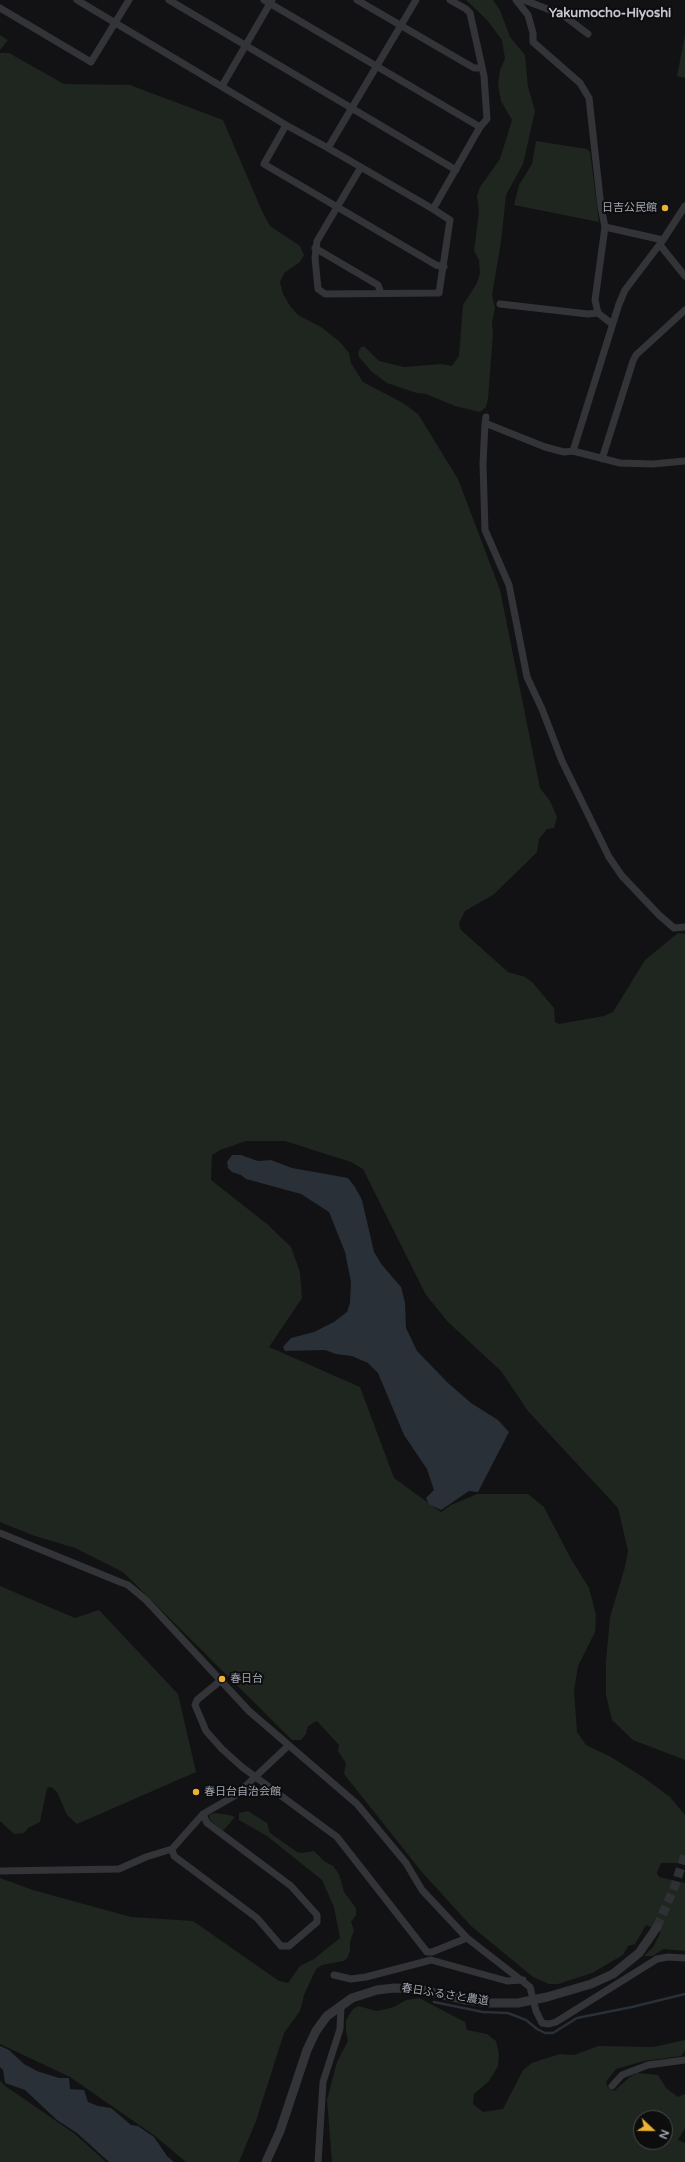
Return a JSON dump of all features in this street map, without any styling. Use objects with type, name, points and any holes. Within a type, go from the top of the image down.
[{"type":"street","points":[[77,0],[286,125],[328,148],[450,220],[439,293],[325,294],[318,289],[315,248],[360,167]]},
{"type":"street","points":[[0,8],[91,62],[129,0]]},
{"type":"street","points":[[169,0],[456,170]]},
{"type":"street","points":[[357,0],[474,68],[481,68]]},
{"type":"street","points":[[328,148],[416,0]]},
{"type":"street","points":[[433,209],[480,128],[487,119],[484,76],[470,13],[450,0]]},
{"type":"street","points":[[516,0],[528,15],[533,33],[533,42],[546,51],[586,91],[589,98],[601,207],[605,227],[595,300],[598,313],[612,324]]},
{"type":"street","points":[[524,0],[563,15],[588,34]]},
{"type":"street","points":[[222,86],[246,46],[269,1],[376,67],[480,128]]},
{"type":"street","points":[[286,125],[264,164],[436,265],[444,267]]},
{"type":"street","points":[[573,451],[583,426],[612,324],[625,290],[662,242],[685,206]]},
{"type":"street","points":[[605,227],[662,242],[685,276]]},
{"type":"street","points":[[315,248],[378,285],[381,293]]},
{"type":"street","points":[[500,304],[588,314],[598,313]]},
{"type":"street","points":[[602,460],[636,355],[685,310]]},
{"type":"street","points":[[685,461],[653,464],[602,460],[573,451],[564,452],[545,447],[486,420],[483,464],[485,530],[509,585],[527,677],[542,709],[562,761],[608,857],[622,876],[659,915],[674,928],[685,927]]},
{"type":"street","points":[[0,1533],[128,1585],[160,1615],[220,1681],[288,1746],[357,1804],[406,1863],[422,1890],[467,1938],[484,1953],[530,1986],[538,2017],[542,2022],[548,2024],[556,2022],[657,1959],[668,1957],[685,1958]]},
{"type":"street","points":[[220,1681],[197,1700],[195,1705],[206,1731],[231,1758],[337,1837],[420,1943],[428,1952],[430,1952]]},
{"type":"street","points":[[0,1871],[119,1869],[146,1857],[172,1849],[203,1814],[227,1801],[288,1746]]},
{"type":"street","points":[[172,1849],[174,1856],[257,1918],[282,1946],[289,1946],[317,1922],[317,1915],[291,1886],[207,1823],[203,1814]]},
{"type":"street","name":"春日ふるさと農道","points":[[266,2162],[283,2124],[311,2041],[327,2016],[340,2006],[364,1994],[394,1988],[418,1989],[466,2000],[491,2003],[518,2003],[534,2000],[590,1984],[614,1974],[638,1954],[656,1928]]},
{"type":"street","points":[[430,1952],[467,1938]]},
{"type":"street","points":[[430,1952],[431,1960]]},
{"type":"street","points":[[334,1975],[351,1978],[366,1976],[431,1960],[507,1981],[523,1980]]},
{"type":"street","points":[[318,2162],[323,2082],[340,2029],[340,2006]]},
{"type":"street","points":[[612,2086],[622,2075],[648,2065],[685,2060]]},
{"type":"shaded area","points":[[466,0],[493,0],[500,10],[510,37],[525,55],[528,87],[535,111],[523,164],[506,195],[501,242],[492,295],[495,308],[492,323],[493,333],[488,399],[486,407],[480,412],[455,406],[426,394],[417,393],[387,383],[371,371],[359,357],[358,353],[360,348],[364,346],[379,361],[404,367],[441,364],[452,366],[459,356],[463,305],[477,283],[480,273],[479,260],[474,251],[479,211],[477,196],[480,187],[500,159],[512,120],[501,101],[498,85],[500,70],[505,59],[502,40],[487,20]]},
{"type":"shaded area","points":[[0,35],[8,40],[0,50]]},
{"type":"shaded area","points":[[685,35],[685,78],[677,76]]},
{"type":"shaded area","points":[[0,53],[9,53],[64,84],[130,85],[223,120],[262,211],[270,226],[300,246],[304,255],[300,262],[284,273],[280,282],[283,294],[290,306],[298,315],[321,327],[340,342],[349,353],[351,363],[363,382],[403,403],[418,414],[458,479],[500,590],[540,788],[550,801],[557,817],[554,828],[547,829],[539,839],[537,852],[493,895],[465,911],[459,923],[461,930],[508,972],[525,977],[532,982],[554,1008],[555,1022],[559,1024],[604,1016],[613,1012],[645,960],[678,933],[685,934],[685,1760],[633,1740],[612,1720],[606,1695],[606,1662],[610,1617],[625,1567],[628,1551],[618,1508],[528,1411],[501,1371],[448,1322],[426,1295],[363,1169],[351,1162],[285,1141],[246,1141],[220,1150],[212,1155],[211,1180],[267,1224],[291,1247],[300,1272],[302,1298],[269,1347],[360,1387],[394,1478],[441,1512],[451,1505],[477,1494],[528,1494],[544,1507],[571,1559],[589,1588],[596,1615],[595,1632],[578,1666],[574,1691],[577,1732],[586,1745],[611,1757],[643,1777],[670,1797],[685,1815],[685,1863],[661,1863],[657,1873],[659,1877],[685,1883],[685,1951],[663,1949],[653,1956],[644,1956],[653,1947],[660,1934],[660,1931],[646,1925],[635,1944],[628,1946],[623,1955],[592,1973],[558,1984],[549,1984],[533,1977],[471,1926],[421,1871],[344,1774],[346,1763],[338,1751],[339,1745],[317,1721],[308,1726],[306,1734],[301,1740],[292,1740],[123,1572],[75,1548],[35,1536],[0,1522]]},
{"type":"shaded area","points":[[536,141],[587,149],[590,152],[599,222],[514,205],[519,185],[532,164]]},
{"type":"shaded area","points":[[232,1155],[241,1155],[258,1161],[271,1160],[292,1168],[348,1178],[355,1187],[362,1200],[374,1252],[382,1265],[401,1287],[405,1303],[406,1328],[417,1351],[448,1383],[471,1403],[498,1420],[509,1432],[478,1492],[469,1491],[441,1510],[429,1504],[426,1498],[434,1490],[427,1469],[404,1435],[378,1373],[368,1363],[352,1356],[336,1354],[325,1350],[285,1351],[283,1347],[291,1338],[314,1332],[334,1322],[347,1312],[350,1303],[351,1282],[345,1252],[329,1212],[301,1194],[246,1179],[241,1175],[232,1172],[228,1168],[227,1162]]},
{"type":"shaded area","points":[[0,1586],[75,1618],[99,1610],[178,1694],[196,1772],[77,1824],[67,1815],[57,1792],[51,1787],[47,1788],[40,1822],[28,1828],[24,1833],[14,1834],[0,1821]]},
{"type":"shaded area","points":[[248,1811],[267,1823],[270,1833],[297,1852],[302,1853],[314,1851],[324,1861],[333,1866],[339,1874],[344,1892],[356,1908],[356,1915],[351,1922],[354,1930],[350,1942],[348,1957],[344,1961],[322,1965],[316,1969],[304,1995],[300,2011],[284,2033],[256,2121],[239,2162],[186,2162],[155,2136],[70,2077],[0,2044],[0,1878],[33,1890],[131,1917],[193,1921],[279,1981],[288,1983],[300,1966],[314,1959],[340,1938],[334,1907],[322,1880],[267,1836],[239,1820],[239,1813]]},
{"type":"shaded area","points":[[215,1813],[235,1817],[223,1831],[210,1820],[209,1815]]},
{"type":"shaded area","points":[[419,1998],[465,2022],[467,2030],[487,2034],[496,2041],[499,2054],[498,2066],[489,2081],[474,2094],[473,2104],[483,2112],[503,2109],[523,2070],[532,2063],[560,2054],[574,2055],[598,2046],[653,2047],[685,2040],[685,2051],[681,2056],[644,2061],[616,2069],[606,2082],[608,2088],[614,2091],[637,2073],[658,2075],[666,2088],[678,2097],[685,2094],[685,2128],[678,2140],[685,2143],[685,2162],[332,2162],[327,2100],[337,2062],[348,2041],[346,2020],[353,2009],[358,2006],[377,2011],[394,2007],[406,2000]]},
{"type":"shaded area","points":[[0,2046],[9,2050],[24,2064],[37,2071],[59,2078],[69,2078],[70,2089],[84,2090],[88,2102],[98,2106],[111,2108],[131,2125],[138,2126],[154,2137],[167,2156],[174,2162],[109,2162],[77,2133],[57,2120],[25,2090],[5,2083],[3,2070],[0,2067]]},
{"type":"shaded area","points":[[0,2080],[4,2085],[75,2134],[106,2162],[0,2162]]},
{"type":"waterway","points":[[434,2002],[483,2012],[508,2013],[526,2020],[537,2029],[545,2033],[553,2033],[577,2018],[685,1994]]},
{"type":"tunnel","points":[[657,1927],[674,1888],[685,1855]]},
{"type":"place","name":"日吉公民館","points":[[665,208]]},
{"type":"place","name":"春日台","points":[[222,1679]]},
{"type":"place","name":"春日台自治会館","points":[[196,1792]]},
{"type":"district","name":"Yakumocho-Hiyoshi","points":[[610,14]]}]
